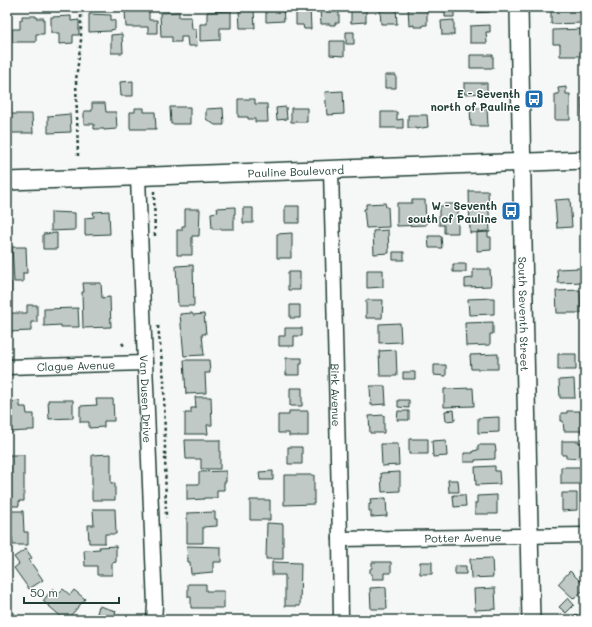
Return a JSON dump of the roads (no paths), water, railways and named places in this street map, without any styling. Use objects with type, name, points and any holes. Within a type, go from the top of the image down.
[{"type":"street","name":"South Seventh Street","points":[[519,7],[531,620]]},
{"type":"street","name":"Pauline Boulevard","points":[[7,181],[585,160]]},
{"type":"street","name":"Birk Avenue","points":[[331,169],[341,620]]},
{"type":"street","name":"Van Dusen Drive","points":[[138,177],[155,605],[154,620]]},
{"type":"street","name":"Clague Avenue","points":[[7,367],[145,363]]},
{"type":"street","name":"Potter Avenue","points":[[340,539],[585,535]]},
{"type":"place","name":"E - Seventh north of Pauline","points":[[534,99]]},
{"type":"place","name":"W - Seventh south of Pauline","points":[[511,211]]}]
